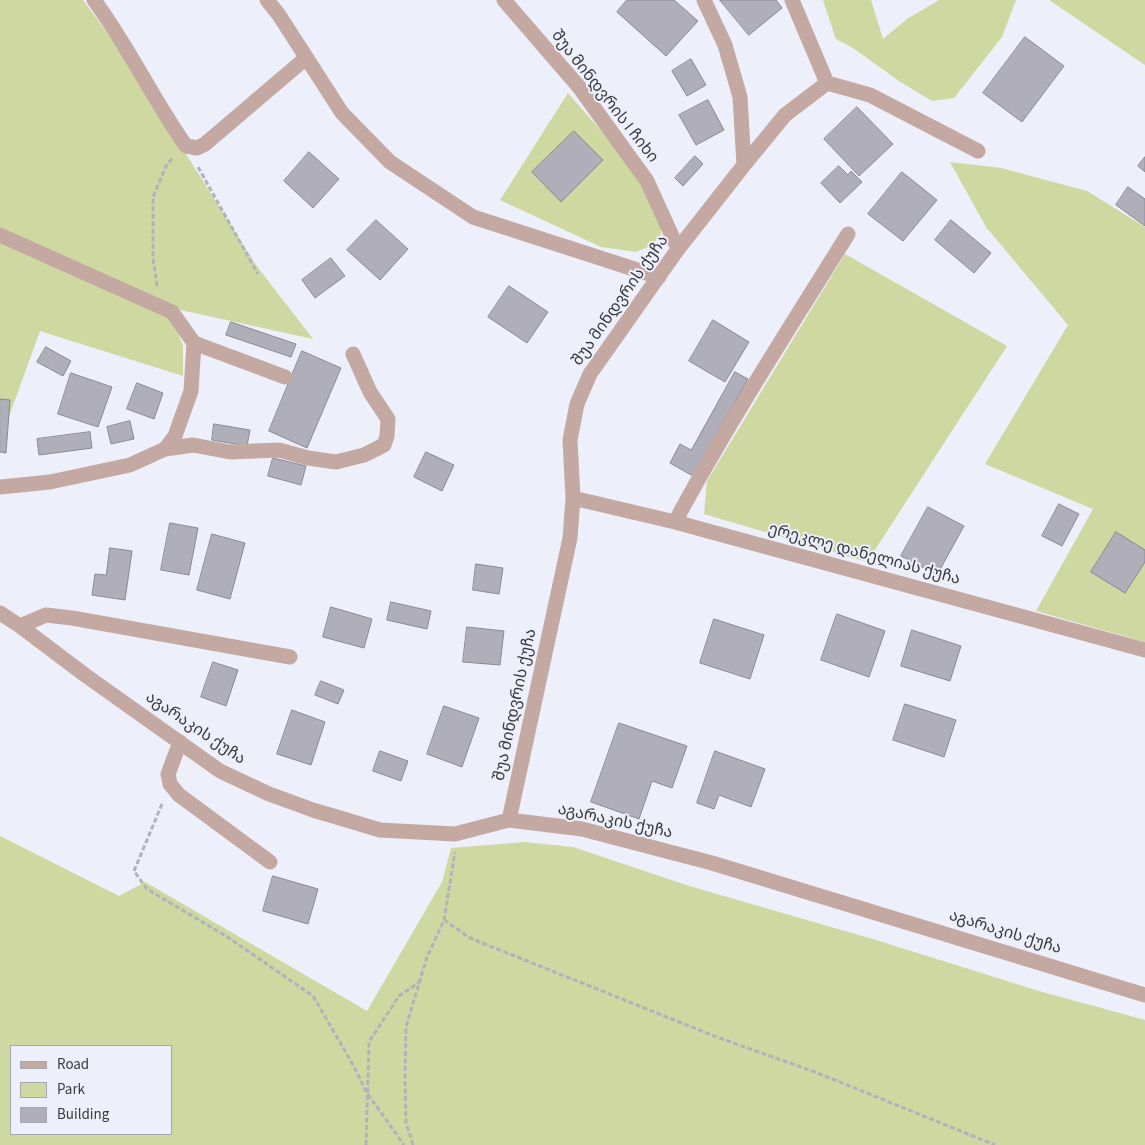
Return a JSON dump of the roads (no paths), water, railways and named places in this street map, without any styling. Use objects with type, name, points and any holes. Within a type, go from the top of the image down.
[{"type":"street","points":[[94,0],[108,19],[169,122],[186,146],[197,148],[205,144],[306,58]]},
{"type":"street","points":[[267,0],[279,15],[342,113],[390,162],[473,217],[659,277]]},
{"type":"street","name":"შუა მინდვრის I ჩიხი","points":[[504,0],[579,87],[647,181],[678,249]]},
{"type":"street","points":[[704,0],[725,45],[740,97],[744,165]]},
{"type":"street","points":[[792,0],[828,83],[870,95],[978,151]]},
{"type":"street","name":"შუა მინდვრის ქუჩა","points":[[509,820],[570,538],[573,498],[570,440],[577,404],[590,374],[678,249],[785,115],[828,83]]},
{"type":"street","points":[[675,522],[699,478],[848,234]]},
{"type":"street","points":[[0,235],[172,312],[194,342],[286,377]]},
{"type":"street","points":[[165,449],[175,436],[190,391],[194,342]]},
{"type":"street","points":[[0,487],[50,482],[130,465],[165,449],[193,445],[230,452],[279,450],[308,458],[336,462],[370,451],[384,445],[388,419],[370,392],[353,354]]},
{"type":"street","name":"ერეკლე დანელიას ქუჩა","points":[[573,498],[675,522],[1145,650]]},
{"type":"street","name":"აგარაკის ქუჩა","points":[[0,613],[220,771],[269,794],[313,810],[380,830],[455,834],[509,820],[582,829],[712,863],[1145,995]]},
{"type":"street","points":[[20,626],[46,616],[63,617],[290,657]]},
{"type":"street","points":[[180,742],[168,774],[170,784],[179,794],[270,862]]}]
